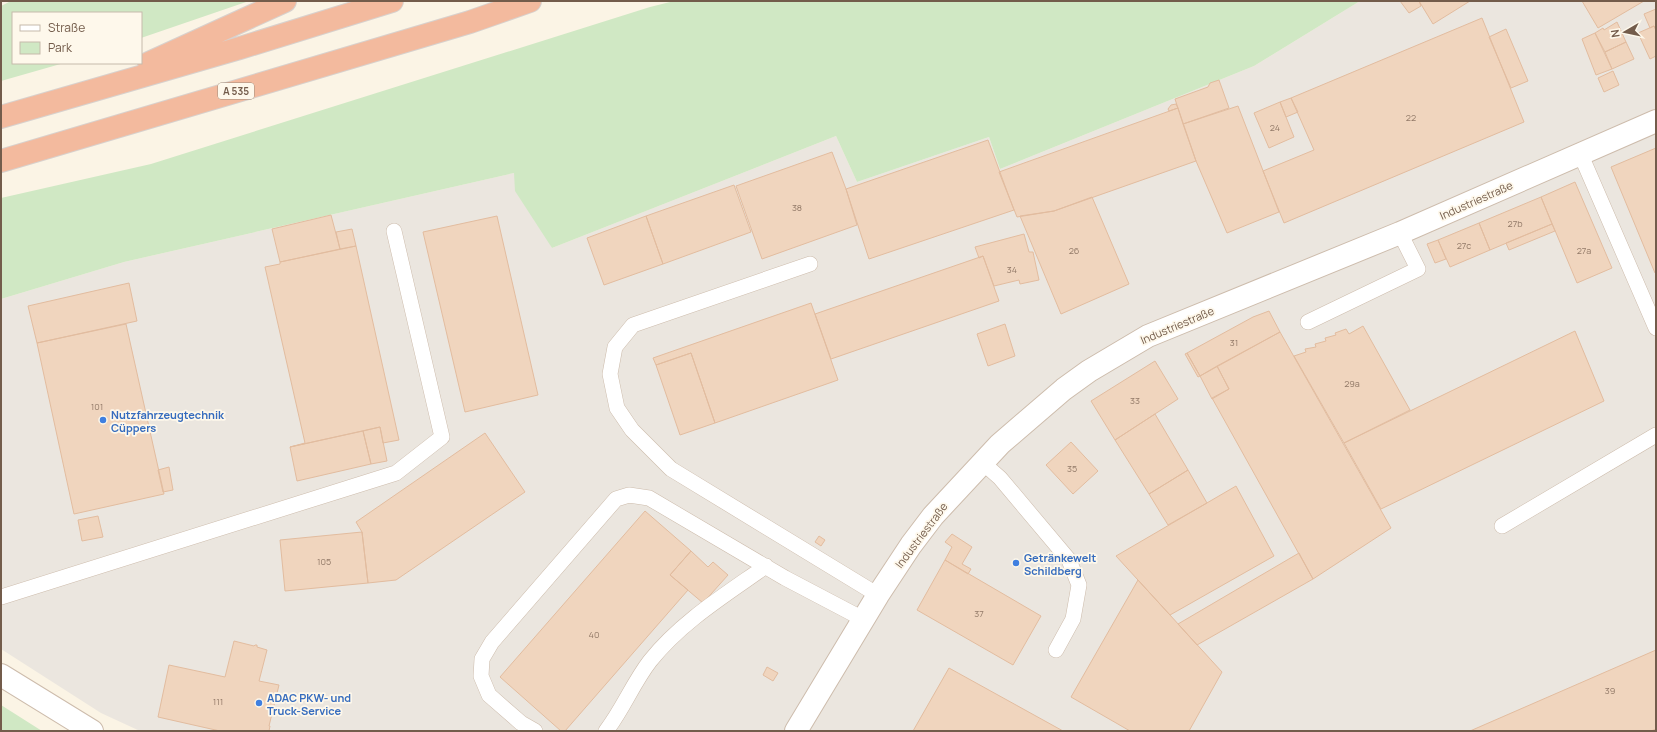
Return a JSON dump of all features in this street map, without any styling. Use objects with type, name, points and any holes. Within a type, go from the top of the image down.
[{"type":"highway","points":[[84,94],[285,1]]},
{"type":"highway","points":[[1,117],[240,48],[392,1]]},
{"type":"highway","name":"A 535","points":[[1,161],[470,22],[530,1]]},
{"type":"street","name":"Industriestraße","points":[[796,731],[878,595],[911,545],[933,516],[1011,435],[1064,389],[1089,371],[1148,336],[1400,233],[1656,121]]},
{"type":"street","points":[[1,675],[92,731]]},
{"type":"lane","points":[[1580,153],[1656,324]]},
{"type":"lane","points":[[1,597],[396,474],[442,437],[394,231]]},
{"type":"lane","points":[[1308,322],[1418,269],[1400,233]]},
{"type":"lane","points":[[810,264],[633,325],[615,347],[610,374],[617,408],[632,430],[671,468],[878,595]]},
{"type":"lane","points":[[1502,526],[1656,435]]},
{"type":"lane","points":[[983,463],[1000,478],[1069,560],[1079,585],[1073,619],[1056,650]]},
{"type":"lane","points":[[535,731],[521,723],[489,695],[482,676],[482,659],[492,642],[616,499],[629,495],[649,498],[785,578],[863,619]]},
{"type":"lane","points":[[606,731],[615,719],[631,689],[650,661],[668,640],[697,615],[766,566]]},
{"type":"shaded area","points":[[1360,1],[1656,1],[1656,731],[140,731],[101,713],[1,649],[1,299],[124,262],[514,173],[552,248],[836,136],[857,182],[989,137],[1000,169],[1254,66]]},
{"type":"green space","points":[[11,1],[249,1],[142,38],[142,12],[12,12],[12,64],[60,64],[1,81],[1,6]]},
{"type":"green space","points":[[674,1],[1360,1],[1254,66],[1000,169],[989,137],[857,182],[836,136],[552,248],[515,191],[514,173],[124,262],[1,299],[1,198],[151,164],[650,7]]},
{"type":"green space","points":[[1,705],[42,731],[1,731]]},
{"type":"building","points":[[1400,1],[1419,1],[1421,6],[1409,13]]},
{"type":"building","points":[[1419,1],[1470,1],[1433,24]]},
{"type":"building","points":[[1582,1],[1644,1],[1598,28]]},
{"type":"building","points":[[1656,9],[1656,30],[1654,26],[1650,28],[1644,14]]},
{"type":"building","points":[[1482,18],[1524,122],[1284,223],[1263,171],[1314,150],[1291,98]]},
{"type":"building","points":[[1617,22],[1626,42],[1605,52],[1595,33],[1603,28],[1604,30]]},
{"type":"building","points":[[1654,26],[1656,30],[1656,56],[1650,59],[1638,33]]},
{"type":"building","points":[[1506,29],[1528,81],[1511,88],[1489,37]]},
{"type":"building","points":[[1595,33],[1612,69],[1596,75],[1582,39]]},
{"type":"building","points":[[1626,42],[1634,59],[1612,69],[1605,52]]},
{"type":"building","points":[[1613,71],[1619,85],[1604,92],[1598,78]]},
{"type":"building","points":[[1219,80],[1229,108],[1183,124],[1175,99],[1208,87],[1210,83]]},
{"type":"building","points":[[1291,98],[1298,112],[1286,117],[1280,102]]},
{"type":"building","points":[[1280,102],[1294,137],[1269,148],[1254,113]]},
{"type":"building","points":[[1176,104],[1178,108],[1169,111],[1168,109],[1171,105]]},
{"type":"building","points":[[1238,106],[1279,212],[1227,233],[1196,161],[1183,124]]},
{"type":"building","points":[[1178,108],[1196,161],[1054,211],[1017,217],[999,172]]},
{"type":"building","points":[[988,140],[1014,210],[869,259],[846,189]]},
{"type":"building","points":[[1656,148],[1656,273],[1655,273],[1611,167]]},
{"type":"building","points":[[832,152],[846,189],[857,225],[762,259],[736,186]]},
{"type":"building","points":[[1575,182],[1612,268],[1577,283],[1541,197]]},
{"type":"building","points":[[734,185],[751,232],[663,264],[646,216]]},
{"type":"building","points":[[1092,197],[1129,284],[1061,314],[1020,216],[1054,211]]},
{"type":"building","points":[[1541,197],[1552,224],[1490,250],[1479,223]]},
{"type":"building","points":[[331,215],[340,249],[280,262],[272,229]]},
{"type":"building","points":[[497,216],[538,395],[465,412],[423,232]]},
{"type":"building","points":[[646,216],[663,264],[604,285],[587,238]]},
{"type":"building","points":[[1479,223],[1490,250],[1450,267],[1438,240]]},
{"type":"building","points":[[1552,224],[1555,231],[1509,250],[1506,243]]},
{"type":"building","points":[[352,229],[356,246],[340,249],[336,232]]},
{"type":"building","points":[[1024,234],[1029,252],[1033,252],[1039,280],[1020,284],[1019,280],[994,286],[983,256],[979,258],[975,247]]},
{"type":"building","points":[[1438,240],[1446,259],[1435,263],[1427,244]]},
{"type":"building","points":[[356,246],[399,440],[383,443],[380,427],[290,447],[305,443],[265,267],[280,264],[280,262]]},
{"type":"building","points":[[983,256],[999,301],[831,359],[815,314]]},
{"type":"building","points":[[129,283],[137,321],[37,343],[28,306]]},
{"type":"building","points":[[811,303],[838,380],[715,423],[691,353],[656,365],[653,358]]},
{"type":"building","points":[[1269,311],[1280,332],[1200,376],[1187,353],[1253,317]]},
{"type":"building","points":[[126,324],[164,494],[74,514],[37,343]]},
{"type":"building","points":[[1005,324],[1015,356],[988,366],[977,334]]},
{"type":"building","points":[[1363,326],[1410,410],[1344,443],[1294,356],[1306,352],[1305,349],[1316,347],[1315,344],[1326,341],[1325,338],[1336,335],[1335,333],[1346,329],[1349,334]]},
{"type":"building","points":[[1575,331],[1604,401],[1381,509],[1344,443]]},
{"type":"building","points":[[1280,332],[1391,528],[1313,579],[1212,398],[1229,389],[1217,366]]},
{"type":"building","points":[[691,353],[715,423],[680,435],[656,365]]},
{"type":"building","points":[[1187,353],[1200,376],[1198,377],[1185,354]]},
{"type":"building","points":[[1155,361],[1178,399],[1115,440],[1091,401]]},
{"type":"building","points":[[1217,366],[1229,389],[1212,399],[1200,376]]},
{"type":"building","points":[[1155,414],[1188,470],[1149,494],[1115,440]]},
{"type":"building","points":[[380,427],[387,461],[371,464],[363,431]]},
{"type":"building","points":[[363,431],[371,464],[297,481],[290,447]]},
{"type":"building","points":[[485,433],[525,492],[396,580],[368,583],[362,532],[356,522]]},
{"type":"building","points":[[1071,442],[1098,471],[1073,494],[1046,465]]},
{"type":"building","points":[[169,467],[173,490],[163,492],[158,470]]},
{"type":"building","points":[[1188,470],[1207,503],[1168,525],[1149,494]]},
{"type":"building","points":[[1236,486],[1274,556],[1170,615],[1116,556]]},
{"type":"building","points":[[645,511],[691,551],[670,575],[688,590],[565,731],[561,731],[500,677]]},
{"type":"building","points":[[98,516],[103,537],[82,541],[78,520]]},
{"type":"building","points":[[362,532],[368,583],[285,591],[280,540]]},
{"type":"building","points":[[952,534],[972,547],[962,564],[971,569],[968,574],[945,560],[952,547],[945,542]]},
{"type":"building","points":[[819,536],[825,540],[821,546],[815,542]]},
{"type":"building","points":[[691,551],[708,567],[713,562],[728,575],[703,603],[670,575]]},
{"type":"building","points":[[1299,553],[1313,579],[1197,645],[1178,624]]},
{"type":"building","points":[[945,560],[1041,616],[1013,665],[917,610]]},
{"type":"building","points":[[1138,580],[1222,672],[1189,731],[1130,731],[1071,697]]},
{"type":"building","points":[[234,641],[254,646],[257,645],[257,647],[267,650],[259,681],[279,685],[269,731],[220,731],[158,717],[169,665],[225,677]]},
{"type":"building","points":[[1656,650],[1656,729],[1651,731],[1470,731]]},
{"type":"building","points":[[767,667],[778,673],[773,681],[763,675]]},
{"type":"building","points":[[949,668],[1063,731],[913,731]]},
{"type":"place","name":"Nutzfahrzeugtechnik Cüppers","points":[[103,420]]},
{"type":"place","name":"Getränkewelt Schildberg","points":[[1016,563]]},
{"type":"place","name":"ADAC PKW- und Truck-Service","points":[[259,703]]}]
